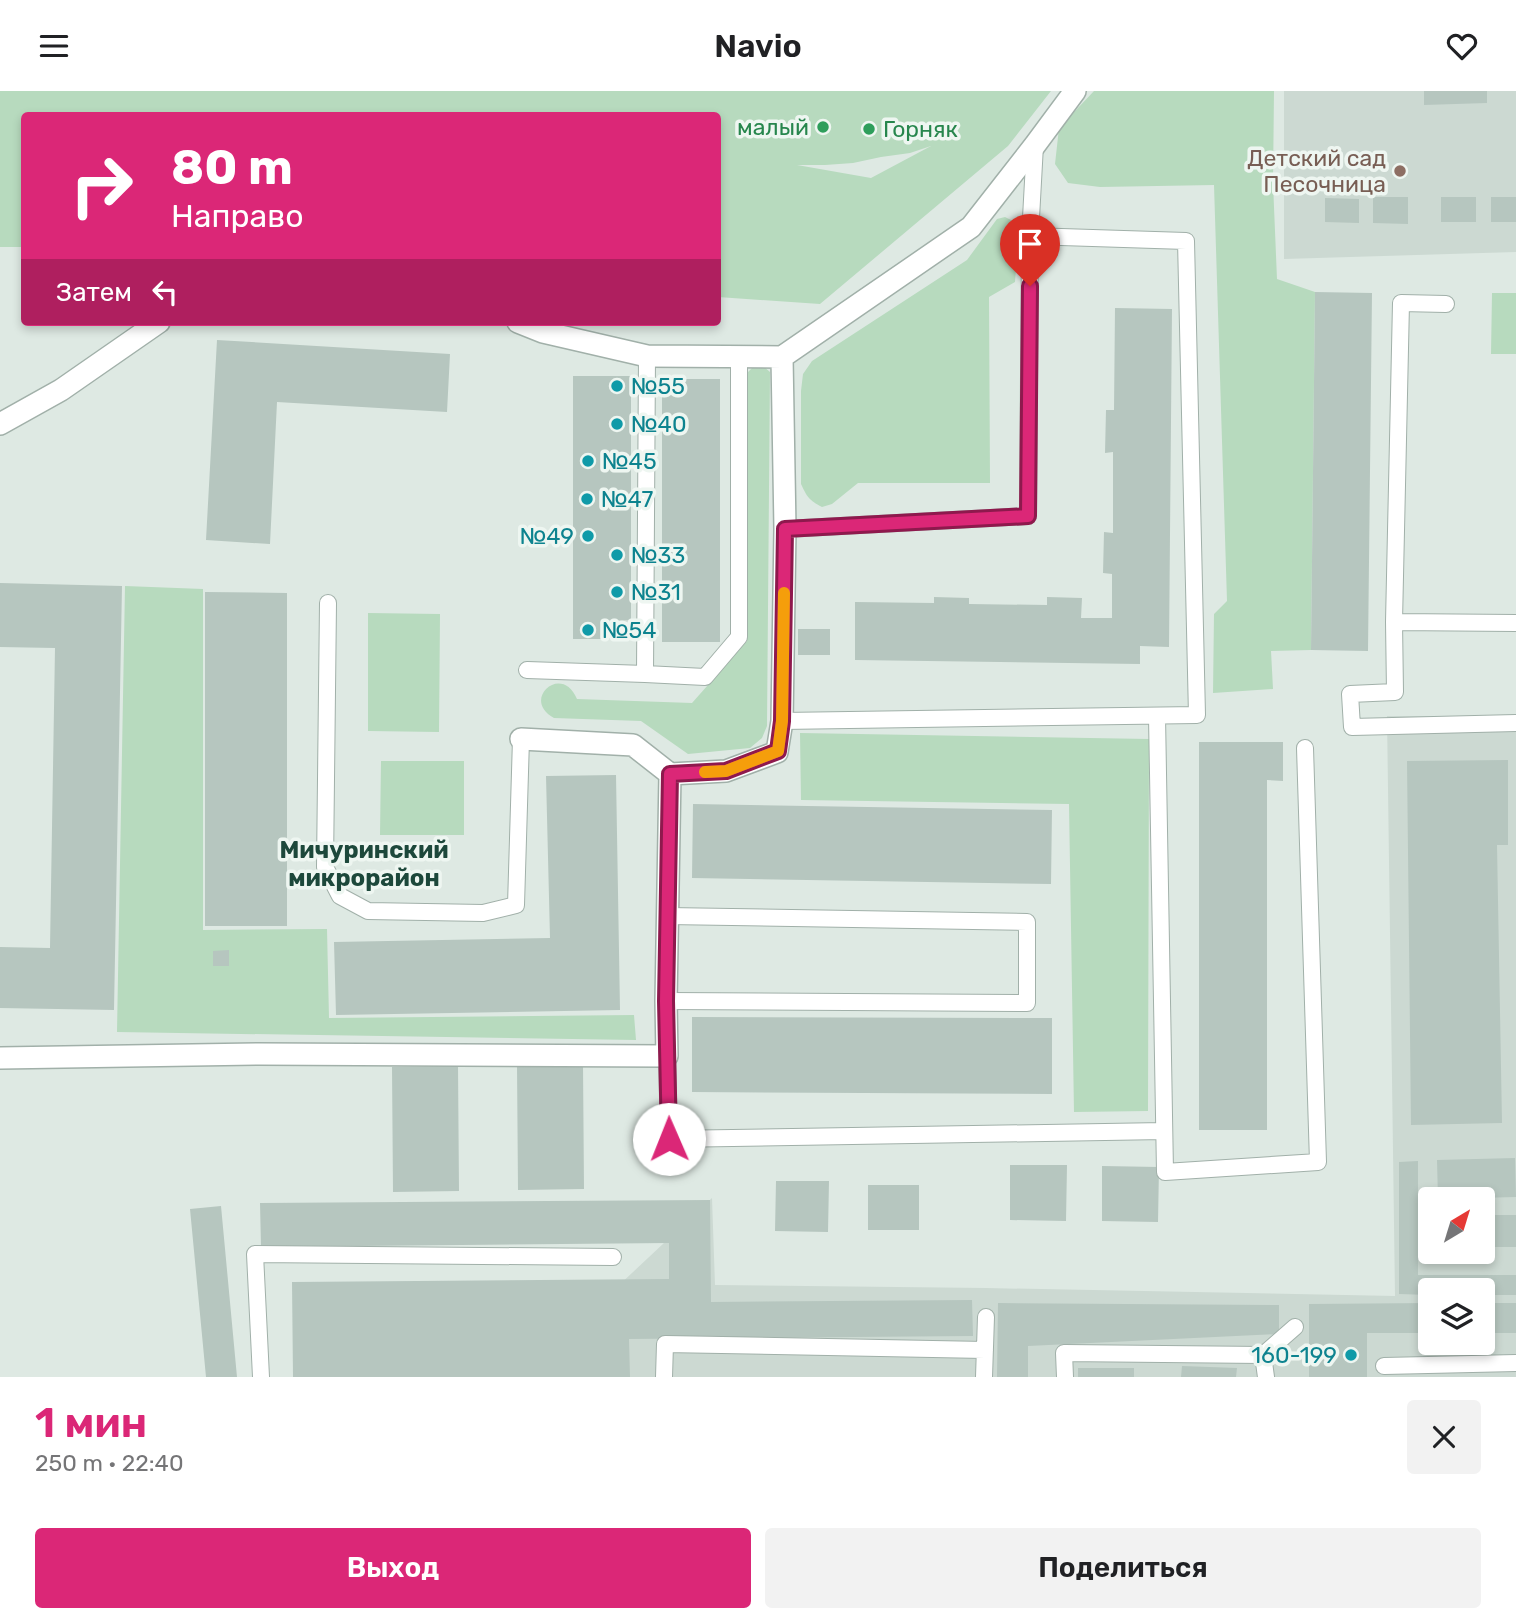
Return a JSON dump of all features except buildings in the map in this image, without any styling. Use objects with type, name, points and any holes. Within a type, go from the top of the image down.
[{"type":"street","points":[[528,326],[543,332],[648,356],[782,357],[971,226],[1075,91]]},
{"type":"street","points":[[0,424],[61,390],[153,326]]},
{"type":"street","points":[[521,739],[633,745],[670,774],[726,771],[778,751],[782,721],[785,529],[782,357]]},
{"type":"street","points":[[0,1058],[259,1053],[667,1056],[670,774]]},
{"type":"lane","points":[[785,529],[1028,516],[1030,236],[1035,145]]},
{"type":"lane","points":[[782,721],[1197,716],[1186,241],[1030,236]]},
{"type":"lane","points":[[1447,304],[1401,303],[1395,692],[1350,694],[1352,727],[1516,723]]},
{"type":"lane","points":[[645,674],[648,356]]},
{"type":"lane","points":[[527,670],[705,677],[739,637],[739,357]]},
{"type":"lane","points":[[328,603],[326,867],[340,896],[368,911],[483,913],[516,905],[521,739]]},
{"type":"lane","points":[[1394,622],[1516,622]]},
{"type":"lane","points":[[1157,716],[1165,1172],[1318,1163],[1306,748]]},
{"type":"lane","points":[[666,1001],[1027,1003],[1027,922],[667,916]]},
{"type":"lane","points":[[667,1056],[669,1139],[1164,1131]]},
{"type":"lane","points":[[261,1377],[255,1254],[613,1257]]},
{"type":"lane","points":[[984,1377],[986,1317]]},
{"type":"lane","points":[[1065,1377],[1065,1353],[1263,1355],[1296,1327]]},
{"type":"lane","points":[[664,1377],[665,1343],[985,1350]]},
{"type":"lane","points":[[1263,1355],[1266,1377]]},
{"type":"lane","points":[[1384,1366],[1516,1363]]},
{"type":"shaded area","name":"Детский сад Песочница","points":[[1284,91],[1516,91],[1516,252],[1284,259]]},
{"type":"shaded area","points":[[602,620],[631,620],[631,639],[602,639]]},
{"type":"shaded area","points":[[1387,716],[1516,716],[1516,1377],[521,1377],[712,1198],[715,1285],[1395,1296]]},
{"type":"green space","points":[[0,91],[1051,91],[1008,146],[820,304],[721,297],[721,112],[21,112],[21,247],[0,247]],"holes":[[[931,146],[871,178],[797,165],[853,163],[910,153]]]},
{"type":"green space","points":[[1094,91],[1274,91],[1273,183],[1277,279],[1315,292],[1311,650],[1271,651],[1273,689],[1213,693],[1214,614],[1227,601],[1214,185],[1100,187],[1068,183],[1055,164],[1059,128]]},
{"type":"green space","points":[[1005,217],[1013,221],[1019,229],[1015,282],[989,297],[990,483],[858,483],[832,504],[822,507],[814,502],[801,484],[803,374],[812,361],[967,260],[997,219]]},
{"type":"green space","points":[[1492,293],[1516,293],[1516,354],[1491,354]]},
{"type":"green space","points":[[754,366],[763,366],[770,372],[767,726],[762,738],[750,748],[688,754],[641,721],[554,718],[541,702],[542,694],[554,684],[570,688],[577,699],[692,703],[747,641],[748,372]]},
{"type":"green space","points":[[125,586],[203,589],[203,930],[327,929],[329,1018],[634,1015],[636,1040],[117,1032]]},
{"type":"green space","points":[[368,613],[440,614],[439,732],[368,731]]},
{"type":"green space","points":[[800,733],[1149,739],[1148,1111],[1074,1112],[1069,804],[801,800]]},
{"type":"green space","points":[[381,761],[464,761],[464,835],[380,835]]},
{"type":"slow traffic","points":[[705,772],[726,771],[778,751],[782,721],[784,593]]},
{"type":"place","name":"малый","points":[[823,127]]},
{"type":"place","name":"Горняк","points":[[869,129]]},
{"type":"place","name":"Детский сад Песочница","points":[[1400,171]]},
{"type":"place","name":"№55","points":[[617,386]]},
{"type":"place","name":"№40","points":[[617,424]]},
{"type":"place","name":"№45","points":[[588,461]]},
{"type":"place","name":"№47","points":[[587,499]]},
{"type":"place","name":"№49","points":[[588,536]]},
{"type":"place","name":"№33","points":[[617,555]]},
{"type":"place","name":"№31","points":[[617,592]]},
{"type":"place","name":"№54","points":[[588,630]]},
{"type":"place","name":"160-199","points":[[1351,1355]]},
{"type":"district","name":"Мичуринский микрорайон","points":[[364,864]]},
{"type":"route","points":[[669,1139],[666,1001],[670,774],[726,771],[778,751],[782,721],[785,529],[1028,516],[1030,286]]}]
